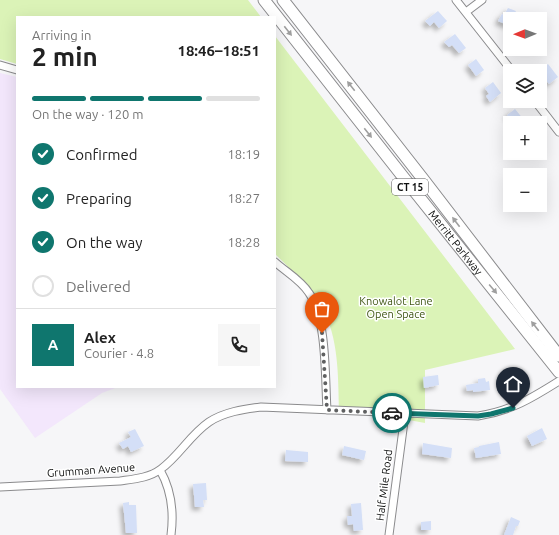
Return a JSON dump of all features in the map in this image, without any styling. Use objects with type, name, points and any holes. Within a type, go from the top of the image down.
[{"type":"highway","name":"Merritt Parkway","points":[[264,0],[408,184],[559,372]]},
{"type":"highway","name":"Merritt Parkway","points":[[283,0],[559,356]]},
{"type":"street","points":[[456,0],[507,64]]},
{"type":"street","points":[[466,12],[482,0]]},
{"type":"street","points":[[0,66],[16,70]]},
{"type":"street","points":[[540,108],[559,132]]},
{"type":"street","points":[[276,263],[305,287],[316,305],[322,333],[327,410]]},
{"type":"street","name":"Grumman Avenue","points":[[0,487],[137,479],[160,470],[168,464],[197,432],[209,422],[235,411],[261,407],[462,416],[491,414],[513,408],[559,381]]},
{"type":"street","name":"Half Mile Road","points":[[389,535],[404,414]]},
{"type":"street","points":[[160,470],[172,502],[173,515],[171,535]]},
{"type":"shaded area","points":[[0,73],[16,77],[16,388],[115,388],[102,393],[35,438],[0,389]]},
{"type":"green space","points":[[0,0],[248,0],[260,16],[16,16],[16,64],[0,59]]},
{"type":"green space","name":"Knowalot Lane Open Space","points":[[276,37],[515,349],[425,370],[425,423],[382,415],[339,410],[335,344],[332,332],[322,307],[300,279],[276,255]]},
{"type":"building","points":[[508,8],[516,11],[516,12],[506,12]]},
{"type":"building","points":[[438,11],[447,21],[439,28],[434,22],[430,26],[425,21]]},
{"type":"building","points":[[503,14],[503,23],[498,21]]},
{"type":"building","points":[[455,34],[466,48],[459,53],[452,45],[449,47],[444,42]]},
{"type":"building","points":[[476,59],[484,70],[476,76],[468,65]]},
{"type":"building","points":[[548,64],[558,77],[549,84],[547,82]]},
{"type":"building","points":[[493,82],[501,93],[490,102],[486,96],[489,94],[485,88]]},
{"type":"building","points":[[515,109],[521,116],[508,116],[507,115]]},
{"type":"building","points":[[438,375],[439,385],[424,388],[423,377]]},
{"type":"building","points":[[485,378],[486,382],[489,381],[490,390],[473,392],[473,390],[467,391],[466,385],[478,383],[478,379]]},
{"type":"building","points":[[542,428],[547,439],[532,446],[527,436]]},
{"type":"building","points":[[135,429],[144,446],[131,452],[128,446],[123,449],[119,443],[131,437],[128,432]]},
{"type":"building","points":[[499,442],[501,454],[476,458],[474,448]]},
{"type":"building","points":[[423,443],[452,448],[451,458],[422,454]]},
{"type":"building","points":[[344,446],[366,451],[364,460],[342,455]]},
{"type":"building","points":[[286,450],[308,452],[308,462],[285,461]]},
{"type":"building","points":[[206,483],[207,500],[203,500],[204,507],[195,507],[193,484]]},
{"type":"building","points":[[129,502],[129,505],[136,505],[137,533],[126,533],[123,503]]},
{"type":"building","points":[[361,503],[363,530],[354,531],[353,524],[348,525],[347,516],[352,516],[351,504]]},
{"type":"building","points":[[511,517],[520,521],[518,526],[516,526],[513,535],[504,535]]},
{"type":"building","points":[[431,521],[431,530],[421,530],[421,522]]},
{"type":"way so far","points":[[322,333],[327,410],[392,413]]},
{"type":"route","points":[[392,413],[478,416],[513,408]]}]
